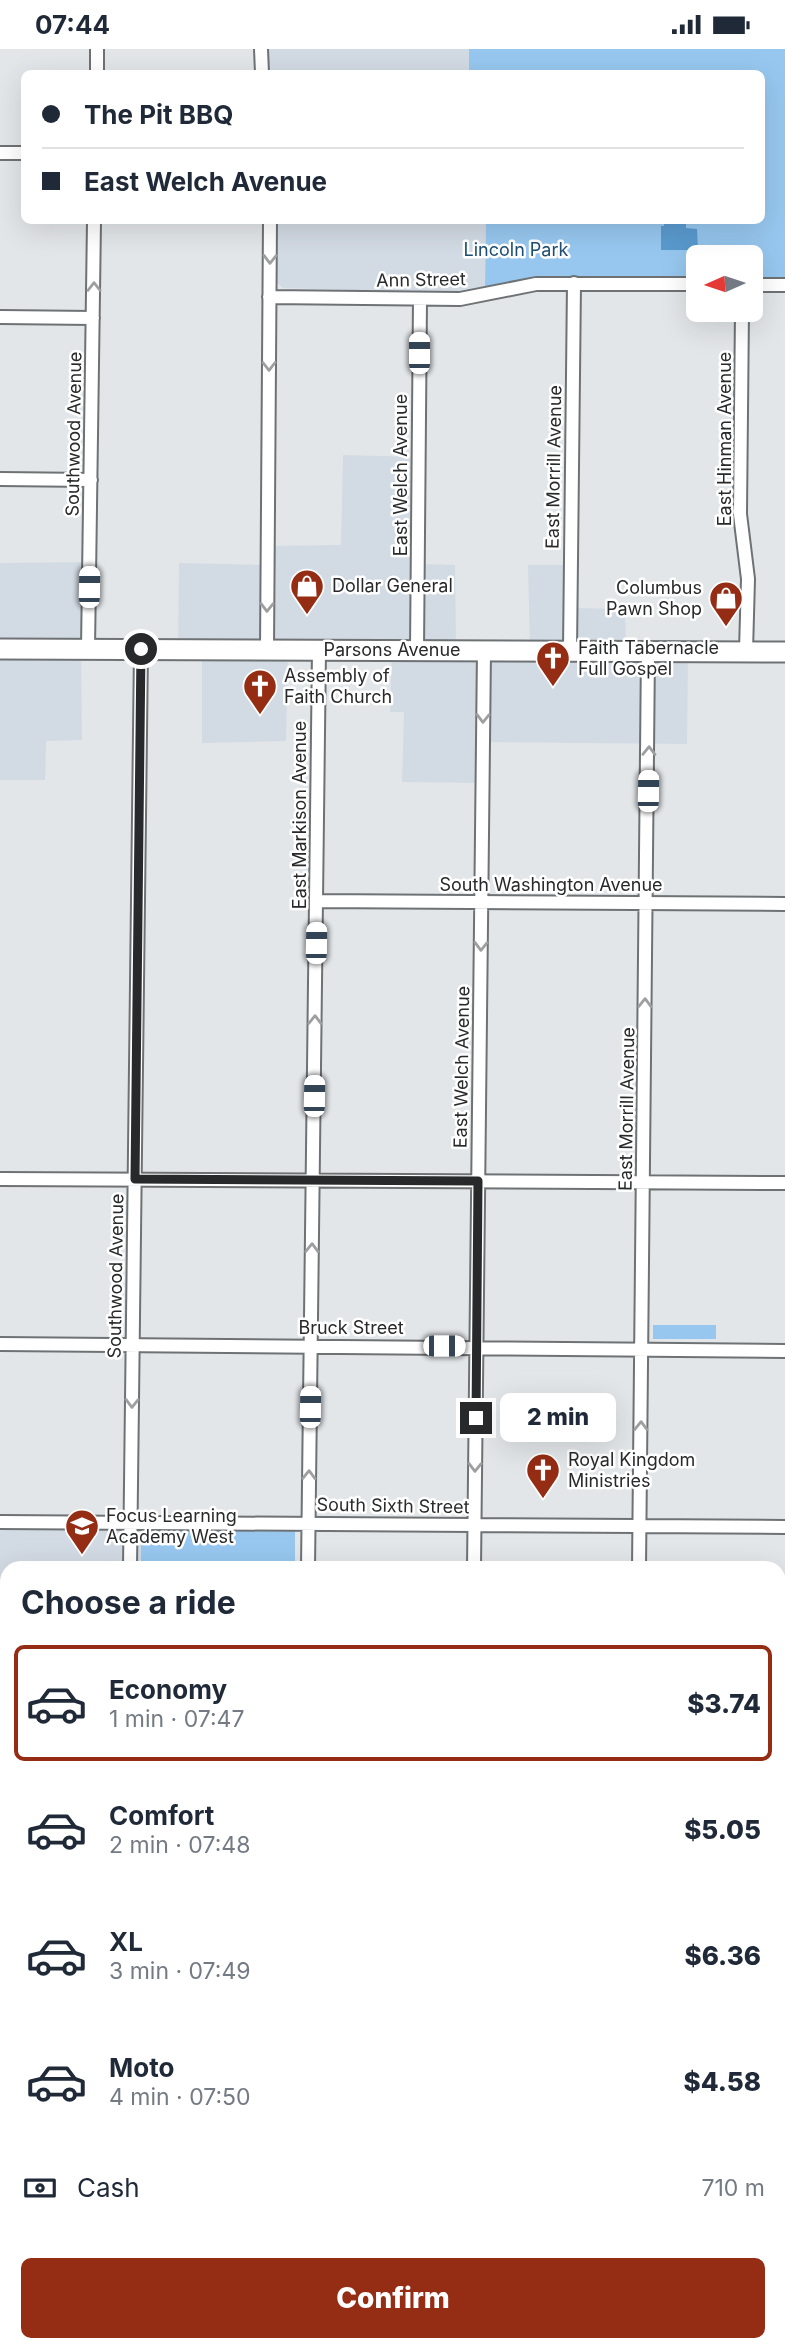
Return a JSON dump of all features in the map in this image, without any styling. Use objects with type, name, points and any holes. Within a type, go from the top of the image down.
[{"type":"main road","name":"Parsons Avenue","points":[[0,649],[785,652]]},
{"type":"street","points":[[97,49],[97,70]]},
{"type":"street","points":[[261,49],[262,70]]},
{"type":"street","points":[[0,153],[21,153]]},
{"type":"street","name":"Southwood Avenue","points":[[88,649],[94,224]]},
{"type":"street","points":[[267,649],[270,224]]},
{"type":"street","name":"East Morrill Avenue","points":[[570,651],[574,283]]},
{"type":"street","name":"Ann Street","points":[[269,297],[460,299],[536,284],[686,284]]},
{"type":"street","points":[[763,285],[785,285]]},
{"type":"street","name":"East Welch Avenue","points":[[416,650],[419,300]]},
{"type":"street","points":[[0,317],[93,318]]},
{"type":"street","name":"East Hinman Avenue","points":[[742,322],[740,515],[748,579],[746,651]]},
{"type":"street","points":[[0,479],[91,480]]},
{"type":"street","name":"Southwood Avenue","points":[[131,1561],[141,649]]},
{"type":"street","name":"East Markison Avenue","points":[[308,1561],[319,650]]},
{"type":"street","name":"East Welch Avenue","points":[[474,1561],[484,650]]},
{"type":"street","name":"East Morrill Avenue","points":[[639,1561],[648,651]]},
{"type":"street","name":"South Washington Avenue","points":[[317,897],[481,902],[785,904]]},
{"type":"street","points":[[0,1179],[785,1183]]},
{"type":"street","name":"Bruck Street","points":[[0,1344],[785,1351]]},
{"type":"street","name":"South Sixth Street","points":[[0,1522],[785,1527]]},
{"type":"shaded area","points":[[266,49],[469,49],[469,70],[270,70]]},
{"type":"shaded area","points":[[277,224],[486,224],[485,287],[453,293],[283,288],[276,282]]},
{"type":"shaded area","points":[[686,224],[686,228],[697,229],[698,245],[686,245],[686,250],[661,250],[661,226]]},
{"type":"shaded area","points":[[343,455],[420,457],[417,564],[455,565],[456,650],[530,650],[528,565],[571,565],[571,608],[625,609],[626,649],[688,650],[687,744],[481,742],[481,783],[402,782],[404,712],[390,712],[392,650],[288,650],[286,741],[202,743],[202,651],[178,650],[179,563],[266,565],[266,546],[341,545]]},
{"type":"shaded area","points":[[92,562],[81,650],[82,740],[46,741],[45,780],[0,780],[0,563]]},
{"type":"shaded area","points":[[129,1523],[141,1529],[141,1561],[0,1561],[0,1524]]},
{"type":"green space","name":"Lincoln Park","points":[[469,49],[785,49],[785,279],[763,278],[763,245],[686,245],[686,278],[538,278],[485,287],[486,224],[765,224],[765,70],[469,70]]},
{"type":"green space","points":[[653,1325],[716,1325],[716,1339],[653,1339]]},
{"type":"green space","points":[[141,1529],[295,1530],[295,1561],[141,1561]]},
{"type":"place","name":"Dollar General","points":[[307,616]]},
{"type":"place","name":"Columbus Pawn Shop","points":[[726,628]]},
{"type":"place","name":"Faith Tabernacle Full Gospel","points":[[553,688]]},
{"type":"place","name":"Assembly of Faith Church","points":[[260,716]]},
{"type":"place","name":"Royal Kingdom Ministries","points":[[543,1500]]},
{"type":"place","name":"Focus Learning Academy West","points":[[82,1556]]},
{"type":"route","points":[[141,649],[135,1179],[478,1181],[476,1418]]}]
